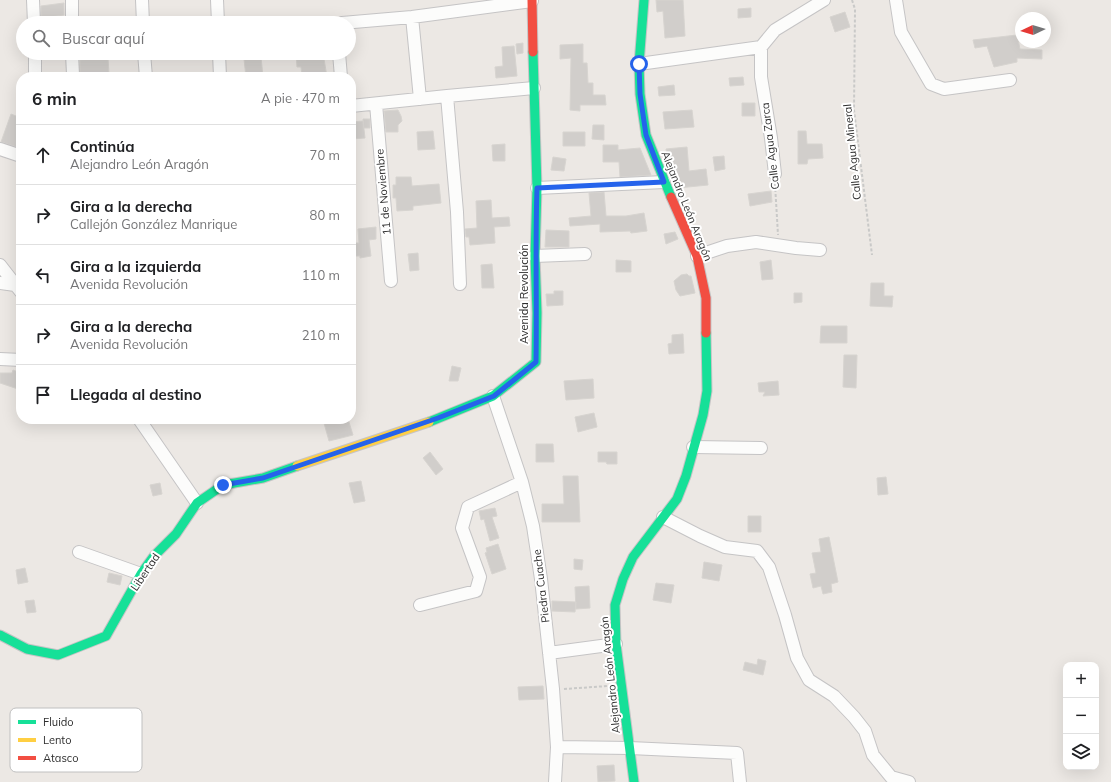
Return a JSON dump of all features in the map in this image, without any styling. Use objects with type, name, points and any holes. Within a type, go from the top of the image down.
[{"type":"street","points":[[33,0],[34,16]]},
{"type":"street","points":[[72,0],[72,16]]},
{"type":"street","points":[[142,0],[143,16]]},
{"type":"street","points":[[217,0],[218,16]]},
{"type":"street","name":"Alejandro León Aragón","points":[[634,782],[616,644],[615,605],[623,579],[633,557],[677,499],[686,476],[703,415],[707,391],[706,298],[697,256],[664,182],[646,135],[640,94],[639,64],[644,0]]},
{"type":"street","points":[[639,64],[761,47],[775,30],[824,0]]},
{"type":"street","points":[[896,0],[901,32],[931,84],[944,89],[1010,80]]},
{"type":"street","points":[[356,22],[412,17],[532,1]]},
{"type":"street","name":"Avenida Revolución","points":[[197,503],[223,485],[263,478],[438,418],[494,396],[536,362],[535,256],[537,188],[532,1]]},
{"type":"street","points":[[412,17],[420,99]]},
{"type":"street","name":"Calle Agua Zarca","points":[[761,47],[761,77],[775,174]]},
{"type":"street","points":[[35,60],[35,72]]},
{"type":"street","points":[[72,60],[73,72]]},
{"type":"street","points":[[145,60],[146,72]]},
{"type":"street","points":[[219,60],[220,72]]},
{"type":"street","points":[[340,60],[341,72]]},
{"type":"street","points":[[356,106],[534,88]]},
{"type":"street","points":[[447,96],[457,212],[460,284]]},
{"type":"street","name":"11 de Noviembre","points":[[376,104],[391,281]]},
{"type":"street","points":[[0,148],[16,154]]},
{"type":"street","points":[[537,188],[664,182]]},
{"type":"street","points":[[697,256],[727,246],[756,242],[820,250]]},
{"type":"street","points":[[535,256],[585,254]]},
{"type":"street","points":[[0,265],[16,286]]},
{"type":"street","points":[[0,283],[16,288]]},
{"type":"street","points":[[0,359],[16,360]]},
{"type":"street","name":"Piedra Cuache","points":[[494,396],[522,482],[534,526],[553,689],[557,747],[555,782]]},
{"type":"street","points":[[142,424],[197,503]]},
{"type":"street","points":[[693,447],[761,448]]},
{"type":"street","points":[[420,605],[476,591],[480,577],[462,528],[468,508],[522,482]]},
{"type":"street","name":"Libertad","points":[[0,635],[27,649],[58,655],[106,636],[141,574],[154,556],[176,534],[197,503]]},
{"type":"street","points":[[663,516],[700,536],[725,547],[757,551],[769,567],[797,658],[809,680],[834,696],[854,717],[865,731],[873,755],[891,777],[909,782]]},
{"type":"street","points":[[79,552],[141,574]]},
{"type":"street","points":[[549,653],[616,644]]},
{"type":"street","points":[[557,747],[630,748],[737,753],[740,782]]},
{"type":"path","name":"Calle Agua Mineral","points":[[852,0],[855,9],[854,110],[872,255]]},
{"type":"path","name":"Calle Agua Zarca","points":[[775,174],[779,245]]},
{"type":"path","points":[[553,689],[622,685]]},
{"type":"building","points":[[656,0],[683,0],[685,36],[665,38],[663,11],[657,12]]},
{"type":"building","points":[[64,3],[64,15],[41,16],[41,6]]},
{"type":"building","points":[[751,8],[751,17],[738,18],[738,9]]},
{"type":"building","points":[[845,12],[850,27],[835,32],[830,17]]},
{"type":"building","points":[[1015,35],[1015,48],[1042,50],[1042,59],[1017,58],[1017,62],[994,67],[987,46],[975,48],[973,40]]},
{"type":"building","points":[[523,43],[523,53],[517,54],[516,44]]},
{"type":"building","points":[[583,44],[583,63],[587,63],[588,83],[593,83],[593,95],[605,95],[606,105],[580,105],[580,111],[570,110],[571,58],[560,59],[560,45]]},
{"type":"building","points":[[514,46],[517,76],[496,78],[495,67],[503,66],[502,47]]},
{"type":"building","points":[[80,60],[108,60],[109,72],[80,72]]},
{"type":"building","points":[[244,60],[261,60],[262,72],[245,72]]},
{"type":"building","points":[[296,60],[324,60],[326,72],[302,72],[301,67],[297,67]]},
{"type":"building","points":[[743,77],[744,85],[730,86],[729,78]]},
{"type":"building","points":[[674,85],[675,95],[659,96],[658,87]]},
{"type":"building","points":[[742,103],[755,103],[755,116],[742,116]]},
{"type":"building","points":[[398,110],[402,121],[398,125],[398,132],[386,132],[384,111]]},
{"type":"building","points":[[692,110],[694,127],[665,129],[663,112]]},
{"type":"building","points":[[11,114],[16,116],[16,147],[1,142]]},
{"type":"building","points":[[363,119],[370,119],[370,128],[364,128]]},
{"type":"building","points":[[363,121],[365,138],[356,139],[356,122]]},
{"type":"building","points":[[593,125],[604,125],[604,140],[592,139]]},
{"type":"building","points":[[433,131],[435,149],[418,150],[417,132]]},
{"type":"building","points":[[798,131],[806,131],[807,144],[822,144],[823,158],[808,159],[807,164],[798,164]]},
{"type":"building","points":[[563,132],[585,132],[585,146],[563,146]]},
{"type":"building","points":[[505,144],[505,161],[493,161],[492,145]]},
{"type":"building","points":[[603,145],[618,145],[618,150],[640,148],[651,175],[620,177],[619,162],[603,162]]},
{"type":"building","points":[[687,147],[689,171],[706,169],[708,185],[678,188],[668,164],[666,149]]},
{"type":"building","points":[[724,156],[725,169],[715,171],[713,157]]},
{"type":"building","points":[[553,157],[566,159],[564,171],[551,170]]},
{"type":"building","points":[[396,177],[411,177],[412,186],[439,184],[441,203],[413,206],[413,210],[397,211],[396,198],[393,198],[393,185],[396,185]]},
{"type":"building","points":[[771,191],[772,202],[750,206],[748,194]]},
{"type":"building","points":[[604,192],[606,216],[626,216],[644,213],[647,231],[631,233],[630,231],[600,232],[600,224],[570,226],[569,218],[591,216],[589,193]]},
{"type":"building","points":[[491,200],[492,218],[509,217],[510,226],[494,227],[495,243],[470,245],[469,237],[466,237],[465,229],[477,228],[476,201]]},
{"type":"building","points":[[376,227],[376,239],[369,240],[371,256],[360,258],[360,256],[356,256],[356,243],[359,243],[358,229]]},
{"type":"building","points":[[546,230],[569,231],[569,247],[545,247]]},
{"type":"building","points":[[675,232],[678,239],[666,244],[664,234]]},
{"type":"building","points":[[418,253],[419,270],[410,271],[408,254]]},
{"type":"building","points":[[616,260],[631,261],[631,272],[616,272]]},
{"type":"building","points":[[771,260],[773,279],[762,280],[760,262]]},
{"type":"building","points":[[492,264],[494,288],[482,288],[481,265]]},
{"type":"building","points":[[687,274],[691,276],[695,293],[680,296],[676,290],[674,281],[681,275]]},
{"type":"building","points":[[871,283],[884,283],[884,296],[893,296],[892,307],[870,306]]},
{"type":"building","points":[[554,291],[563,291],[563,305],[547,306],[546,294],[554,294]]},
{"type":"building","points":[[794,293],[802,293],[802,302],[794,303]]},
{"type":"building","points":[[821,326],[847,326],[847,343],[820,343]]},
{"type":"building","points":[[683,334],[684,353],[669,354],[668,344],[672,343],[672,335]]},
{"type":"building","points":[[844,355],[857,355],[856,388],[843,387]]},
{"type":"building","points":[[452,366],[461,368],[458,381],[449,381]]},
{"type":"building","points":[[13,370],[16,371],[16,388],[0,383],[0,373],[12,373]]},
{"type":"building","points":[[593,379],[594,398],[566,400],[564,381]]},
{"type":"building","points":[[778,381],[779,395],[763,396],[765,392],[759,392],[758,383]]},
{"type":"building","points":[[594,413],[597,427],[578,432],[575,417]]},
{"type":"building","points":[[324,424],[350,424],[353,435],[329,441]]},
{"type":"building","points":[[536,444],[553,444],[554,462],[536,462]]},
{"type":"building","points":[[430,452],[443,469],[436,475],[423,458]]},
{"type":"building","points":[[598,452],[617,452],[617,464],[598,462]]},
{"type":"building","points":[[563,476],[578,476],[580,522],[542,522],[542,504],[564,504]]},
{"type":"building","points":[[886,477],[888,494],[878,495],[877,478]]},
{"type":"building","points":[[361,481],[365,501],[354,503],[349,483]]},
{"type":"building","points":[[160,483],[162,494],[153,496],[150,485]]},
{"type":"building","points":[[495,508],[497,516],[492,517],[499,538],[490,541],[484,519],[481,520],[479,511]]},
{"type":"building","points":[[748,516],[761,516],[761,532],[748,532]]},
{"type":"building","points":[[829,537],[838,582],[831,584],[832,592],[823,594],[821,586],[813,588],[810,574],[816,573],[812,553],[821,552],[819,539]]},
{"type":"building","points":[[498,544],[506,569],[492,574],[485,553],[487,552],[486,548]]},
{"type":"building","points":[[574,559],[583,560],[582,570],[574,569]]},
{"type":"building","points":[[704,562],[722,565],[719,581],[702,578]]},
{"type":"building","points":[[25,568],[28,582],[18,584],[16,570]]},
{"type":"building","points":[[109,573],[122,576],[120,585],[107,582]]},
{"type":"building","points":[[656,583],[674,585],[671,603],[653,600]]},
{"type":"building","points":[[589,586],[590,608],[576,609],[575,587]]},
{"type":"building","points":[[34,600],[36,612],[27,613],[25,601]]},
{"type":"building","points":[[552,601],[576,602],[575,612],[552,611]]},
{"type":"building","points":[[758,659],[766,661],[763,675],[743,670],[745,662],[757,665]]},
{"type":"building","points":[[543,686],[544,699],[519,700],[518,687]]},
{"type":"building","points":[[614,765],[615,781],[598,782],[597,766]]},
{"type":"traffic: fast","points":[[644,0],[639,64],[640,94],[646,135],[671,197]]},
{"type":"traffic: fast","points":[[429,422],[493,396],[536,362],[537,313],[535,256],[537,188],[533,52]]},
{"type":"traffic: fast","points":[[634,782],[616,644],[615,605],[623,579],[633,557],[677,499],[686,476],[703,415],[707,391],[706,333]]},
{"type":"traffic: fast","points":[[0,635],[27,649],[58,655],[106,636],[141,574],[154,556],[176,534],[197,503],[223,485],[263,478],[297,466]]},
{"type":"traffic: slow","points":[[297,466],[429,422]]},
{"type":"traffic: jam","points":[[532,0],[533,52]]},
{"type":"traffic: jam","points":[[671,197],[697,256],[706,298],[706,333]]},
{"type":"route","points":[[223,485],[263,478],[438,418],[494,396],[536,362],[535,256],[537,188],[664,182],[646,135],[640,94],[639,64]]}]
